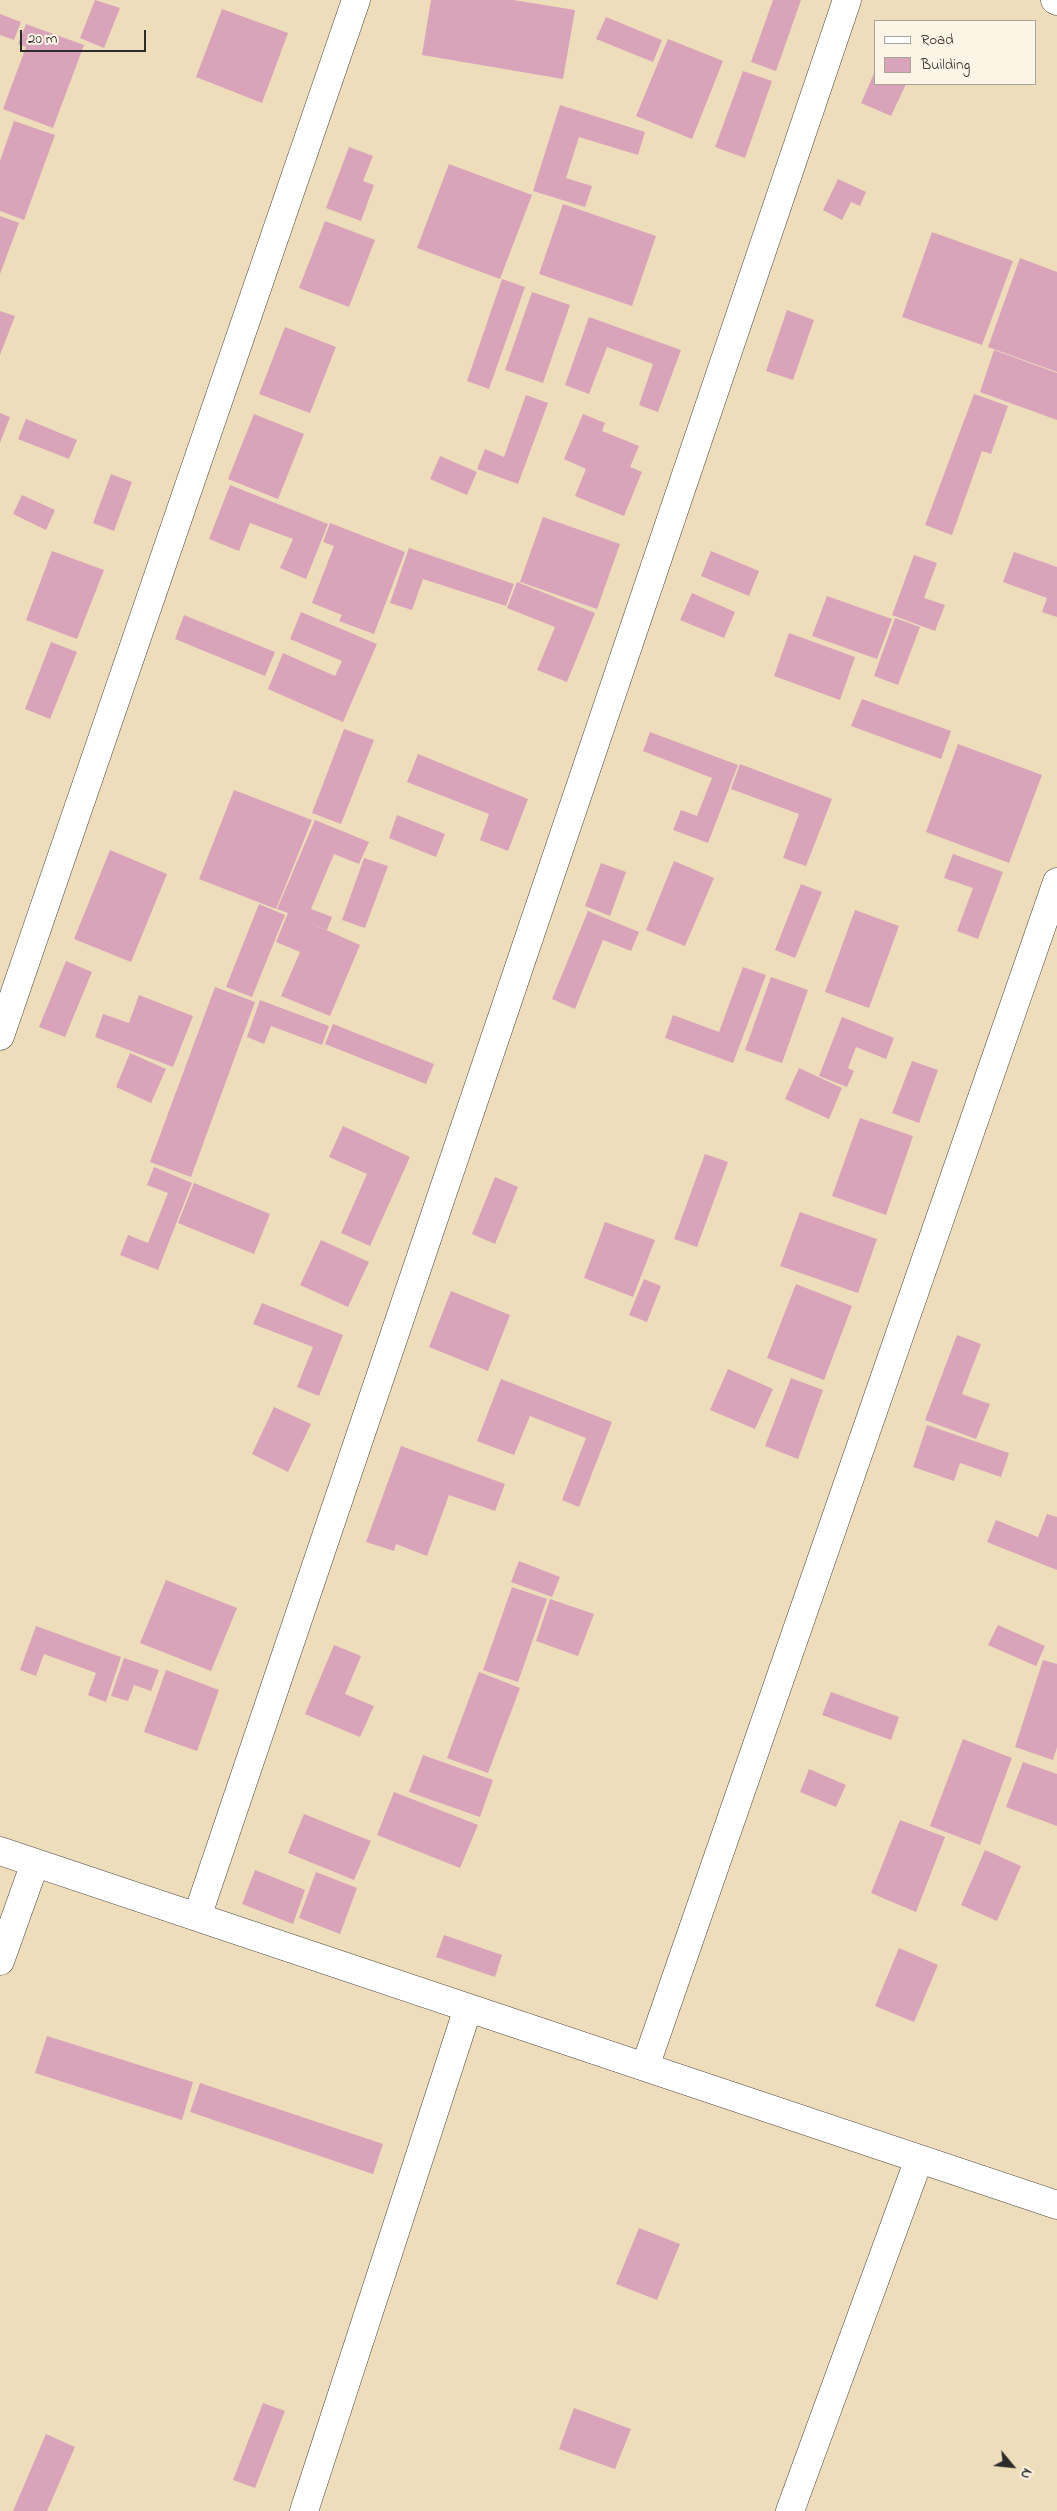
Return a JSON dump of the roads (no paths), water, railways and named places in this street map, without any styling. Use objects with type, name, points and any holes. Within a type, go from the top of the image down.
[{"type":"street","points":[[0,1036],[356,0]]},
{"type":"street","points":[[197,1917],[847,0]]},
{"type":"street","points":[[645,2067],[1057,882]]},
{"type":"street","points":[[0,1851],[1057,2205]]},
{"type":"street","points":[[0,1961],[35,1863]]},
{"type":"street","points":[[304,2511],[468,2008]]},
{"type":"street","points":[[790,2511],[919,2159]]}]
